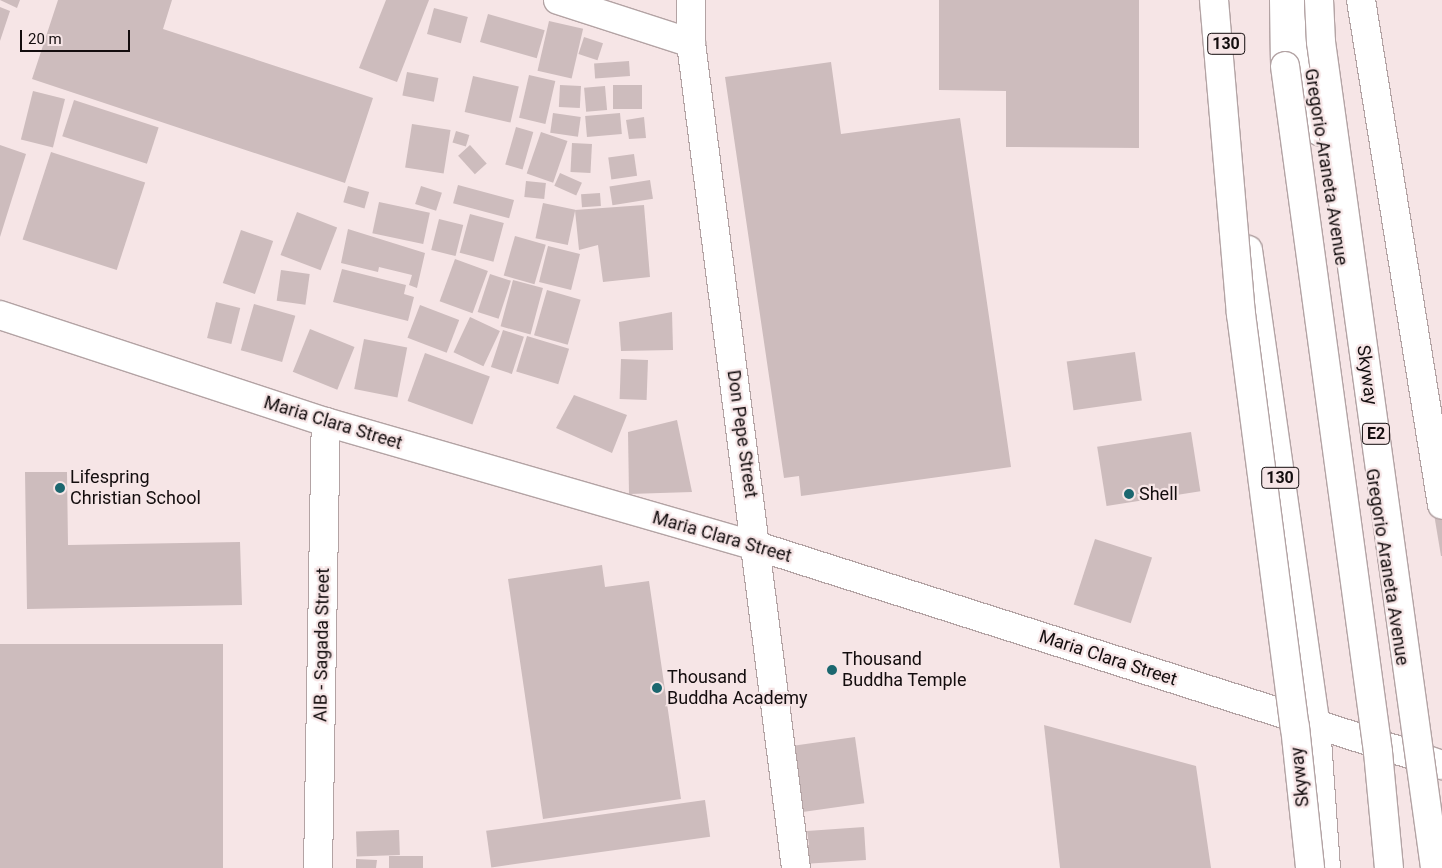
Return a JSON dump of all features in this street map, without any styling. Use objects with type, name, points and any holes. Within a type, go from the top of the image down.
[{"type":"main road","points":[[558,0],[690,43]]},
{"type":"main road","name":"Don Pepe Street","points":[[691,0],[690,43],[757,546],[796,868]]},
{"type":"main road","name":"Skyway","points":[[1214,0],[1240,314],[1295,727],[1310,868]]},
{"type":"main road","name":"130","points":[[1223,0],[1229,88],[1252,284],[1316,726],[1326,868]]},
{"type":"main road","points":[[1284,0],[1285,66],[1378,752],[1388,868]]},
{"type":"main road","name":"Gregorio Araneta Avenue","points":[[1302,0],[1416,756],[1427,868]]},
{"type":"main road","name":"Skyway","points":[[1320,0],[1321,42],[1435,868]]},
{"type":"main road","points":[[1362,0],[1384,127],[1442,506]]},
{"type":"main road","name":"Maria Clara Street","points":[[0,314],[326,422],[757,546],[1442,765]]},
{"type":"main road","name":"AIB - Sagada Street","points":[[318,868],[326,422]]},
{"type":"building","points":[[0,0],[20,0],[17,8]]},
{"type":"building","points":[[58,0],[172,0],[163,29],[373,98],[345,183],[32,79]]},
{"type":"building","points":[[386,0],[429,0],[397,82],[359,68]]},
{"type":"building","points":[[939,0],[1139,0],[1139,148],[1006,147],[1006,91],[939,90]]},
{"type":"building","points":[[0,7],[10,11],[0,41]]},
{"type":"building","points":[[434,8],[468,17],[461,43],[427,34]]},
{"type":"building","points":[[488,14],[545,30],[537,58],[480,42]]},
{"type":"building","points":[[549,21],[583,29],[572,79],[538,71]]},
{"type":"building","points":[[584,37],[603,43],[597,60],[578,54]]},
{"type":"building","points":[[629,61],[630,76],[595,78],[594,63]]},
{"type":"building","points":[[831,62],[841,134],[960,118],[1011,467],[801,496],[799,476],[784,478],[725,77]]},
{"type":"building","points":[[407,72],[438,78],[434,102],[402,96]]},
{"type":"building","points":[[529,75],[555,81],[545,124],[519,118]]},
{"type":"building","points":[[473,76],[519,87],[510,123],[465,112]]},
{"type":"building","points":[[560,85],[581,86],[580,108],[559,107]]},
{"type":"building","points":[[613,85],[642,85],[642,109],[613,109]]},
{"type":"building","points":[[605,86],[607,110],[586,112],[584,88]]},
{"type":"building","points":[[33,91],[65,99],[53,147],[21,140]]},
{"type":"building","points":[[74,100],[159,128],[147,164],[62,136]]},
{"type":"building","points":[[553,113],[581,117],[578,137],[550,133]]},
{"type":"building","points":[[620,113],[622,134],[587,137],[585,116]]},
{"type":"building","points":[[644,117],[646,138],[629,139],[626,120]]},
{"type":"building","points":[[412,124],[451,130],[444,174],[405,167]]},
{"type":"building","points":[[516,127],[533,132],[523,169],[505,164]]},
{"type":"building","points":[[456,131],[469,135],[466,147],[452,142]]},
{"type":"building","points":[[541,132],[567,141],[553,183],[527,174]]},
{"type":"building","points":[[572,143],[592,144],[590,173],[570,172]]},
{"type":"building","points":[[0,145],[26,154],[0,237]]},
{"type":"building","points":[[470,145],[487,164],[475,174],[458,156]]},
{"type":"building","points":[[51,152],[145,183],[117,270],[23,239]]},
{"type":"building","points":[[634,154],[637,176],[611,179],[608,158]]},
{"type":"building","points":[[560,173],[582,183],[576,196],[554,186]]},
{"type":"building","points":[[650,180],[653,199],[612,205],[610,186]]},
{"type":"building","points":[[526,181],[546,183],[544,199],[524,197]]},
{"type":"building","points":[[458,185],[514,200],[509,218],[453,203]]},
{"type":"building","points":[[348,186],[369,192],[364,208],[343,202]]},
{"type":"building","points":[[421,186],[442,193],[436,211],[415,204]]},
{"type":"building","points":[[600,193],[601,206],[582,207],[581,194]]},
{"type":"building","points":[[379,202],[430,213],[423,244],[372,233]]},
{"type":"building","points":[[543,203],[575,210],[568,245],[536,238]]},
{"type":"building","points":[[644,205],[650,277],[603,282],[598,245],[579,250],[575,210]]},
{"type":"building","points":[[297,212],[337,227],[321,270],[281,255]]},
{"type":"building","points":[[470,214],[504,223],[493,262],[460,253]]},
{"type":"building","points":[[439,219],[463,225],[456,256],[431,250]]},
{"type":"building","points":[[348,229],[425,253],[417,288],[409,285],[412,275],[379,267],[378,272],[341,263]]},
{"type":"building","points":[[241,230],[273,241],[255,294],[223,283]]},
{"type":"building","points":[[515,236],[546,245],[534,284],[504,275]]},
{"type":"building","points":[[548,246],[580,254],[571,290],[539,282]]},
{"type":"building","points":[[455,259],[488,271],[472,313],[440,301]]},
{"type":"building","points":[[342,269],[406,285],[404,294],[414,297],[408,321],[333,302]]},
{"type":"building","points":[[281,270],[310,274],[305,305],[277,301]]},
{"type":"building","points":[[490,274],[511,281],[499,319],[478,312]]},
{"type":"building","points":[[513,280],[543,288],[531,334],[501,326]]},
{"type":"building","points":[[547,290],[581,300],[568,345],[534,335]]},
{"type":"building","points":[[216,302],[240,308],[231,344],[207,338]]},
{"type":"building","points":[[254,304],[295,316],[282,362],[241,350]]},
{"type":"building","points":[[420,305],[459,320],[447,353],[407,338]]},
{"type":"building","points":[[672,312],[673,350],[621,351],[619,322]]},
{"type":"building","points":[[470,317],[500,331],[483,366],[454,352]]},
{"type":"building","points":[[310,329],[355,347],[337,390],[293,372]]},
{"type":"building","points":[[503,330],[524,337],[512,374],[491,367]]},
{"type":"building","points":[[527,336],[569,349],[558,384],[516,371]]},
{"type":"building","points":[[364,339],[407,347],[397,397],[354,389]]},
{"type":"building","points":[[1135,352],[1142,401],[1073,410],[1067,362]]},
{"type":"building","points":[[425,353],[490,377],[472,425],[408,401]]},
{"type":"building","points":[[621,359],[648,360],[647,400],[620,399]]},
{"type":"building","points":[[574,395],[627,415],[612,453],[556,428]]},
{"type":"building","points":[[677,420],[692,492],[629,494],[628,432]]},
{"type":"building","points":[[1191,432],[1200,491],[1107,506],[1097,447]]},
{"type":"building","points":[[1442,457],[1442,556],[1441,556],[1425,460]]},
{"type":"building","points":[[25,472],[67,472],[68,545],[240,542],[242,605],[27,609]]},
{"type":"building","points":[[1095,539],[1152,558],[1131,623],[1074,605]]},
{"type":"building","points":[[602,565],[605,587],[649,581],[681,799],[543,819],[508,579]]},
{"type":"building","points":[[0,644],[223,644],[223,868],[0,868]]},
{"type":"building","points":[[1044,725],[1196,766],[1211,868],[1060,868]]},
{"type":"building","points":[[855,737],[864,803],[801,812],[792,746]]},
{"type":"building","points":[[705,800],[710,837],[491,867],[486,831]]},
{"type":"building","points":[[864,827],[866,860],[803,864],[801,845],[809,845],[807,831]]},
{"type":"building","points":[[399,830],[400,855],[357,856],[356,832]]},
{"type":"building","points":[[389,856],[423,856],[423,868],[389,868]]},
{"type":"building","points":[[356,859],[377,860],[376,868],[356,868]]},
{"type":"place","name":"Lifespring Christian School","points":[[60,488]]},
{"type":"place","name":"Shell","points":[[1129,494]]},
{"type":"place","name":"Thousand Buddha Temple","points":[[832,670]]},
{"type":"place","name":"Thousand Buddha Academy","points":[[657,688]]}]
